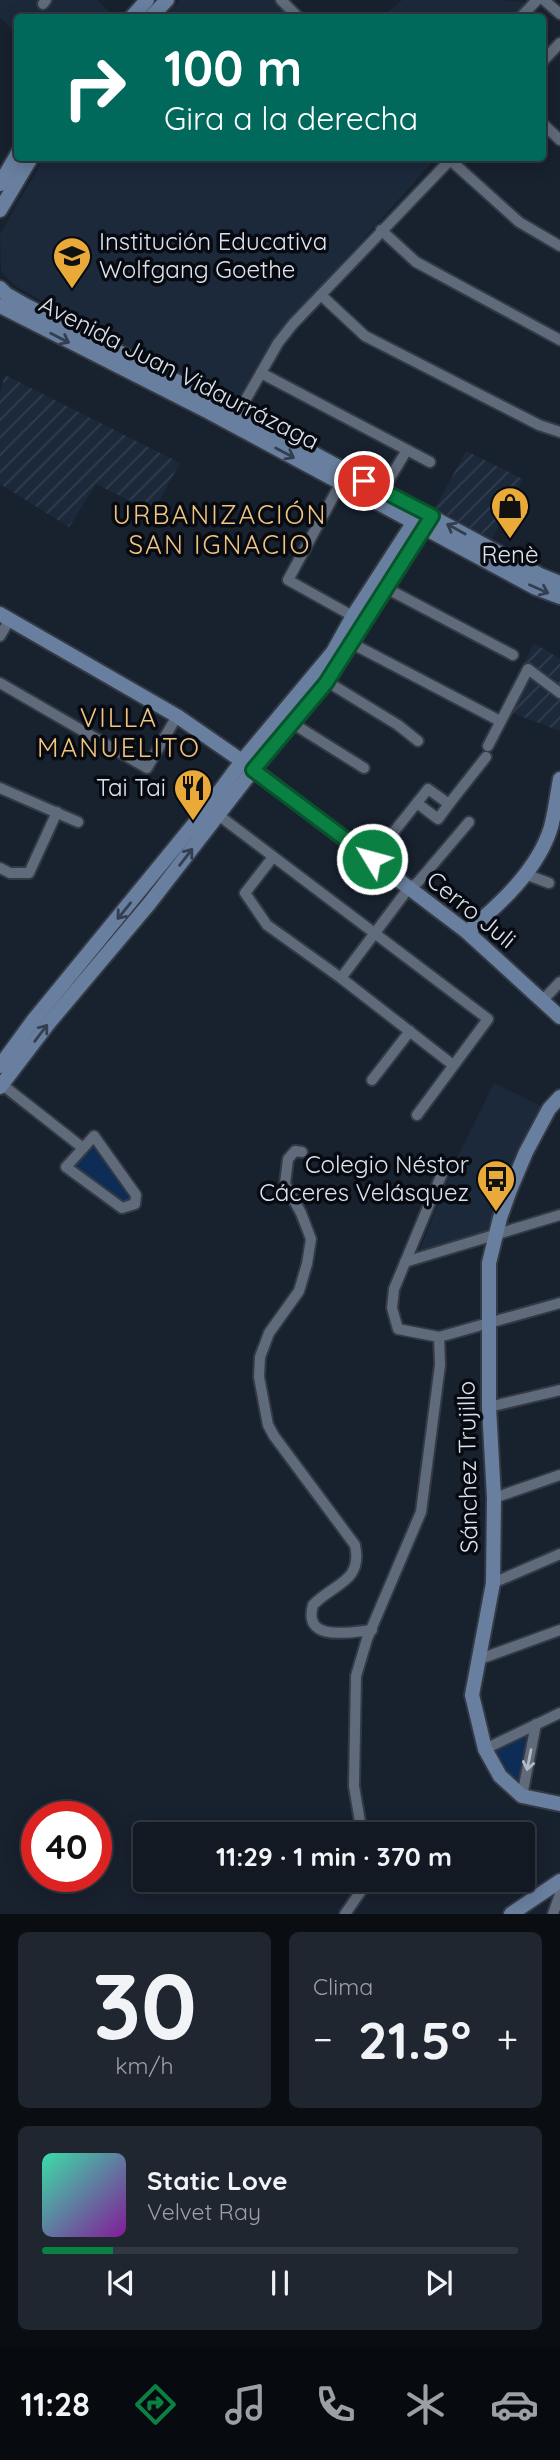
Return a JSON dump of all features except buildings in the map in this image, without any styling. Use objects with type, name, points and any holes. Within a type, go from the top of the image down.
[{"type":"street","points":[[135,14],[147,0]]},
{"type":"street","points":[[154,14],[167,0]]},
{"type":"street","points":[[281,0],[295,14]]},
{"type":"street","points":[[524,14],[537,0]]},
{"type":"street","points":[[544,0],[560,14]]},
{"type":"street","points":[[546,58],[560,43]]},
{"type":"street","points":[[546,127],[560,140]]},
{"type":"street","points":[[0,184],[14,160]]},
{"type":"street","points":[[0,210],[29,161]]},
{"type":"street","points":[[238,413],[285,334],[447,161]]},
{"type":"street","points":[[453,161],[519,222],[560,246]]},
{"type":"street","points":[[381,230],[415,262],[560,340]]},
{"type":"street","name":"Avenida Juan Vidaurrázaga","points":[[0,288],[25,305],[238,413],[343,477],[382,491],[536,588],[560,597]]},
{"type":"street","points":[[321,295],[365,336],[539,425],[560,432]]},
{"type":"street","name":"Avenida Juan Vidaurrázaga","points":[[0,306],[423,519],[560,583]]},
{"type":"street","points":[[261,373],[430,462]]},
{"type":"street","points":[[382,491],[407,450]]},
{"type":"street","points":[[343,477],[288,580],[358,619]]},
{"type":"street","points":[[247,765],[292,723],[321,678],[333,652],[358,619],[423,519]]},
{"type":"street","points":[[380,585],[513,655]]},
{"type":"street","points":[[0,636],[5,616]]},
{"type":"street","name":"Cerro Juli","points":[[5,616],[177,716],[247,765],[467,932],[560,1017]]},
{"type":"street","points":[[83,1148],[1,1085],[94,958],[214,811],[247,765],[351,643],[358,619]]},
{"type":"street","points":[[351,643],[500,721]]},
{"type":"street","points":[[417,803],[438,820],[487,751],[528,669],[560,693]]},
{"type":"street","points":[[321,678],[398,725],[418,741]]},
{"type":"street","points":[[0,683],[147,768],[177,716]]},
{"type":"street","points":[[292,723],[363,768]]},
{"type":"street","points":[[467,932],[500,905],[525,874],[551,828],[560,779]]},
{"type":"street","points":[[0,788],[78,822]]},
{"type":"street","points":[[372,859],[428,789],[449,804]]},
{"type":"street","points":[[214,811],[488,1019],[417,1115]]},
{"type":"street","points":[[0,868],[10,873],[29,873],[57,812]]},
{"type":"street","points":[[341,978],[408,889],[418,882],[470,822]]},
{"type":"street","points":[[273,858],[245,893],[267,925],[341,978],[453,1065]]},
{"type":"street","points":[[525,874],[549,883]]},
{"type":"street","points":[[0,1066],[5,1050],[94,958]]},
{"type":"street","points":[[543,1000],[560,982]]},
{"type":"street","points":[[372,1080],[410,1031]]},
{"type":"street","name":"Sánchez Trujillo","points":[[522,1796],[500,1776],[485,1749],[472,1695],[493,1583],[489,1263],[510,1190],[549,1109],[560,1097]]},
{"type":"street","points":[[94,1136],[136,1195],[135,1204],[122,1208],[66,1167],[83,1148],[94,1136]]},
{"type":"street","points":[[302,1152],[295,1151],[288,1159],[285,1184],[309,1230],[311,1248],[299,1291],[269,1333],[260,1357],[259,1377],[268,1425],[274,1436],[355,1545],[358,1558],[354,1572],[313,1605],[311,1611],[314,1625],[324,1632],[333,1633],[372,1630]]},
{"type":"street","points":[[446,1164],[398,1275],[392,1299],[398,1329],[439,1337],[560,1303]]},
{"type":"street","points":[[405,1262],[560,1214]]},
{"type":"street","points":[[360,1822],[354,1786],[356,1676],[424,1502],[440,1365],[439,1337]]},
{"type":"street","points":[[489,1407],[560,1390]]},
{"type":"street","points":[[494,1498],[560,1475]]},
{"type":"street","points":[[493,1583],[560,1554]]},
{"type":"street","points":[[480,1659],[560,1630]]},
{"type":"street","points":[[485,1749],[560,1713]]},
{"type":"street","points":[[536,1724],[522,1796],[560,1804]]},
{"type":"street","points":[[511,1914],[560,1881]]},
{"type":"street","points":[[345,1914],[360,1892]]},
{"type":"street","points":[[553,1914],[560,1894]]},
{"type":"shaded area","points":[[0,0],[97,0],[112,14],[14,14],[14,31],[0,17]]},
{"type":"shaded area","points":[[180,0],[276,0],[290,14],[167,14]]},
{"type":"shaded area","points":[[402,0],[501,0],[530,3],[518,14],[386,14]]},
{"type":"shaded area","points":[[42,161],[433,161],[270,343],[234,405],[17,287],[1,272],[0,234]]},
{"type":"shaded area","points":[[5,375],[180,463],[153,512],[96,484],[69,527],[0,484],[0,392]]},
{"type":"shaded area","points":[[466,451],[523,479],[492,539],[435,508]]},
{"type":"shaded area","points":[[534,643],[560,659],[560,731],[501,709]]},
{"type":"shaded area","points":[[494,1083],[543,1107],[511,1164],[485,1236],[418,1254],[454,1164]]},
{"type":"shaded area","points":[[93,1142],[131,1195],[132,1201],[124,1204],[71,1165]]},
{"type":"shaded area","points":[[528,1737],[519,1791],[491,1751]]},
{"type":"place","name":"Institución Educativa Wolfgang Goethe","points":[[72,290]]},
{"type":"place","name":"Renè","points":[[510,540]]},
{"type":"place","name":"Tai Tai","points":[[193,822]]},
{"type":"place","name":"Colegio Néstor Cáceres Velásquez","points":[[496,1213]]},
{"type":"district","name":"URBANIZACIÓN SAN IGNACIO","points":[[220,530]]},
{"type":"district","name":"VILLA MANUELITO","points":[[119,733]]},
{"type":"route","points":[[364,481],[432,516],[326,683],[253,770],[372,859]]}]
